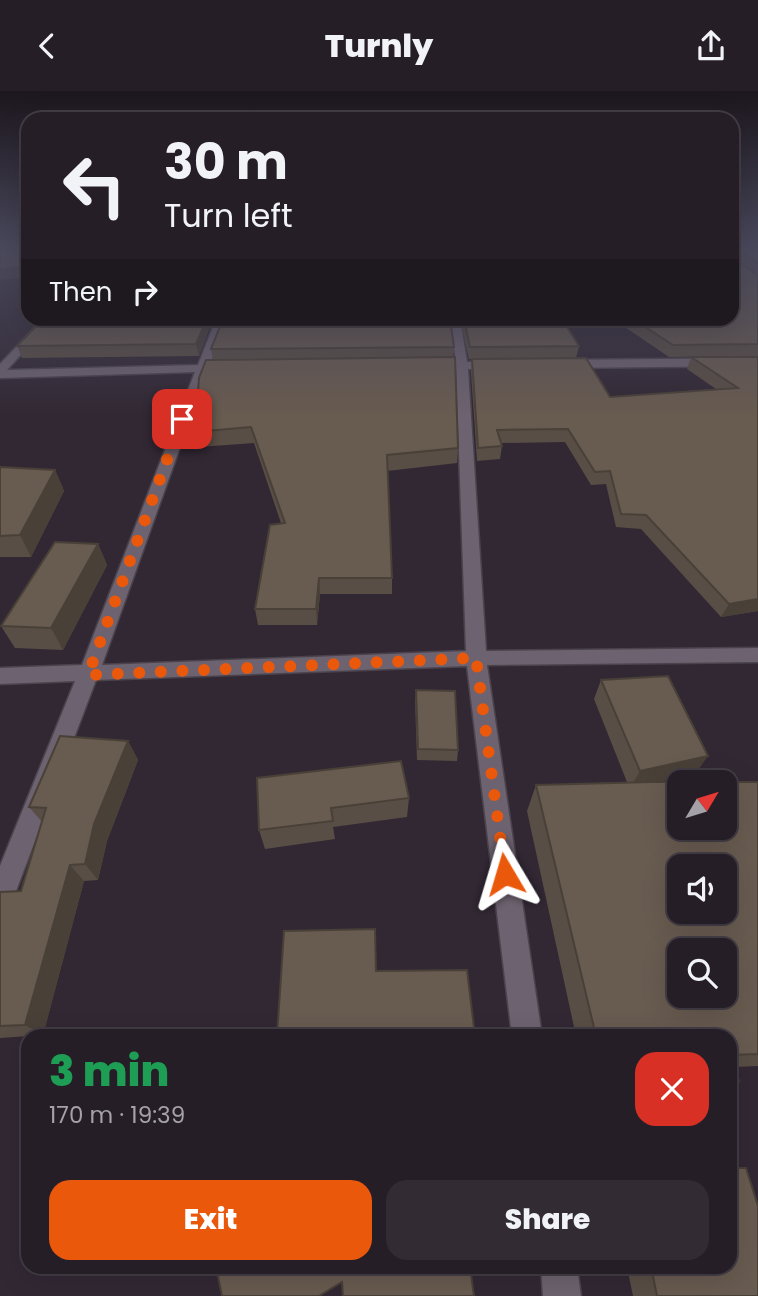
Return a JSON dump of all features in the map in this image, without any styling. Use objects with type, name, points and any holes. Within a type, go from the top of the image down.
[{"type":"street","points":[[0,373],[42,326]]},
{"type":"street","points":[[0,899],[88,675],[218,326]]},
{"type":"street","points":[[456,326],[462,365],[476,658],[526,1029]]},
{"type":"street","points":[[543,365],[758,362]]},
{"type":"street","points":[[421,366],[516,365]]},
{"type":"street","points":[[0,373],[242,368]]},
{"type":"street","points":[[0,676],[88,675],[476,658],[758,655]]},
{"type":"street","points":[[559,1274],[562,1296]]},
{"type":"building","points":[[739,304],[758,304],[758,344],[673,345],[644,326],[739,326]]},
{"type":"building","points":[[36,326],[204,326],[196,344],[17,346]]},
{"type":"building","points":[[220,326],[451,326],[454,347],[211,349]]},
{"type":"building","points":[[466,326],[566,326],[579,346],[470,347]]},
{"type":"building","points":[[455,357],[458,448],[387,455],[392,578],[319,578],[316,609],[255,609],[270,525],[285,523],[251,427],[195,432],[199,378],[206,360]]},
{"type":"building","points":[[691,357],[758,357],[758,599],[729,604],[646,515],[621,514],[610,471],[595,472],[568,429],[497,430],[502,446],[478,448],[472,359],[586,358],[610,397],[738,388]]},
{"type":"building","points":[[0,467],[55,470],[20,535],[0,536]]},
{"type":"building","points":[[55,542],[98,544],[51,628],[1,626]]},
{"type":"building","points":[[668,676],[708,756],[640,771],[601,680]]},
{"type":"building","points":[[416,690],[455,691],[458,750],[418,749]]},
{"type":"building","points":[[60,736],[128,741],[94,824],[85,864],[70,865],[25,1025],[0,1026],[0,892],[21,891],[46,808],[29,807]]},
{"type":"building","points":[[401,761],[409,798],[331,808],[333,821],[259,830],[257,778]]},
{"type":"building","points":[[667,782],[667,840],[737,840],[737,782],[758,782],[758,1054],[737,1055],[737,1029],[594,1029],[536,785]]},
{"type":"building","points":[[375,929],[376,971],[467,970],[474,1029],[277,1029],[284,931]]},
{"type":"building","points":[[737,1168],[746,1168],[758,1206],[758,1296],[657,1296],[652,1274],[737,1274]]},
{"type":"building","points":[[217,1274],[471,1274],[474,1296],[343,1296],[342,1282],[319,1296],[222,1296]]},
{"type":"route","points":[[182,419],[88,675],[476,658],[505,874]]}]
